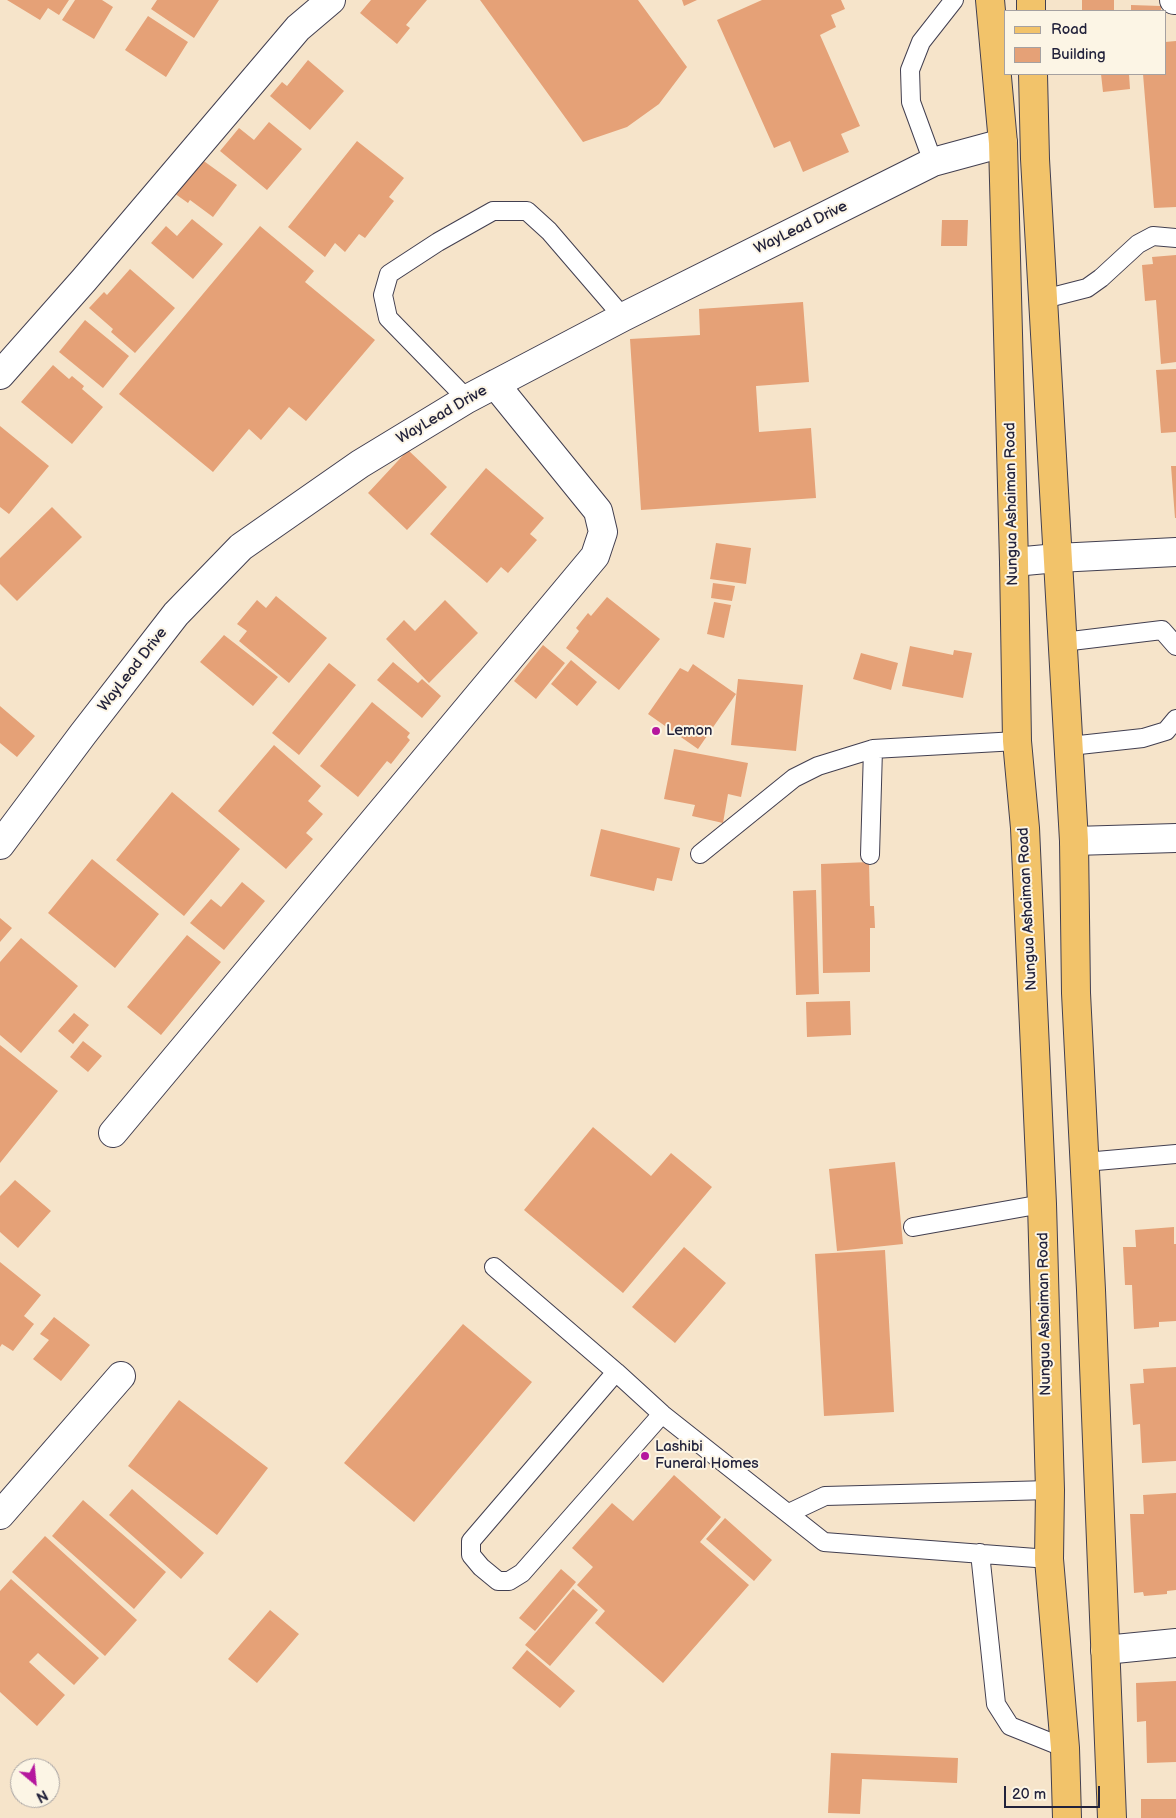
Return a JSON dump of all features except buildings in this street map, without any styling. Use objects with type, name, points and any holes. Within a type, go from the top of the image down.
[{"type":"main road","name":"Nungua Ashaiman Road","points":[[990,0],[1003,143],[1017,741],[1025,828],[1042,1204],[1050,1490],[1049,1558],[1064,1748],[1067,1818]]},
{"type":"main road","points":[[1032,75],[1057,558],[1070,746],[1074,841],[1076,993],[1112,1818]]},
{"type":"street","points":[[0,375],[91,272],[298,28],[331,0]]},
{"type":"street","name":"WayLead Drive","points":[[0,845],[176,614],[241,547],[360,464],[467,399],[623,316],[933,162],[1003,143]]},
{"type":"street","points":[[113,1133],[595,556],[603,532],[598,511],[495,384]]},
{"type":"street","points":[[1014,562],[1176,552]]},
{"type":"street","points":[[1074,841],[1176,838]]},
{"type":"street","points":[[0,1515],[121,1376]]},
{"type":"street","points":[[1106,1650],[1176,1643]]},
{"type":"lane","points":[[933,162],[911,102],[910,70],[921,42],[954,0]]},
{"type":"lane","points":[[467,399],[388,318],[383,295],[389,274],[438,242],[493,211],[527,211],[549,231],[623,316]]},
{"type":"lane","points":[[1044,298],[1087,288],[1101,278],[1138,244],[1153,236],[1176,238]]},
{"type":"lane","points":[[1063,642],[1162,630],[1176,646]]},
{"type":"lane","points":[[1070,746],[1143,738],[1166,731],[1176,719]]},
{"type":"lane","points":[[700,854],[794,778],[818,766],[873,749],[1017,741]]},
{"type":"lane","points":[[870,855],[873,749]]},
{"type":"lane","points":[[1084,1162],[1176,1154]]},
{"type":"lane","points":[[913,1227],[1042,1204]]},
{"type":"lane","points":[[494,1267],[662,1414],[824,1542],[1049,1558]]},
{"type":"lane","points":[[616,1372],[471,1541],[472,1555],[481,1567],[498,1581],[510,1581],[522,1573],[662,1414]]},
{"type":"lane","points":[[789,1513],[824,1496],[1050,1490]]},
{"type":"lane","points":[[980,1553],[996,1704],[1010,1726],[1064,1748]]},
{"type":"place","name":"Lemon","points":[[656,731]]},
{"type":"place","name":"Lashibi Funeral Homes","points":[[645,1456]]}]
